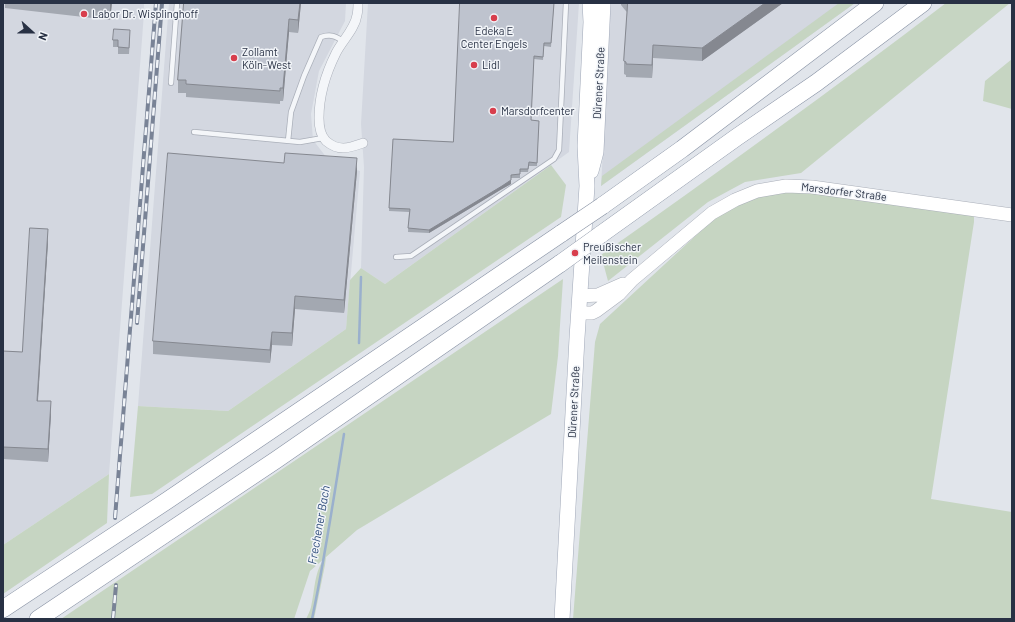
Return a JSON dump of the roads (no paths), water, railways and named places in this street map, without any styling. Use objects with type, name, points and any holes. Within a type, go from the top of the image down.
[{"type":"highway","points":[[3,609],[168,500],[602,206],[682,149],[875,3]]},
{"type":"highway","points":[[38,619],[276,460],[561,263],[731,141],[816,83],[922,3]]},
{"type":"main road","name":"Dürener Straße","points":[[562,619],[587,186],[585,146],[590,3]]},
{"type":"main road","name":"Dürener Straße","points":[[587,186],[596,152],[603,3]]},
{"type":"street","points":[[358,3],[355,23],[336,53],[326,76],[319,106],[319,124],[323,138],[331,145],[340,148],[350,148],[363,143]]},
{"type":"street","name":"Marsdorfer Straße","points":[[579,313],[592,313],[596,311],[619,294],[632,280],[712,213],[734,200],[757,191],[786,186],[812,187],[1012,215]]},
{"type":"street","name":"Marsdorfer Straße","points":[[580,296],[598,295],[632,280]]},
{"type":"lane","points":[[171,83],[177,3]]},
{"type":"lane","points":[[396,257],[411,256],[554,159],[559,150],[566,3]]},
{"type":"lane","points":[[288,141],[291,112],[304,76],[321,37],[329,35],[343,41]]},
{"type":"lane","points":[[194,132],[300,142],[323,138]]},
{"type":"waterway","name":"Frechener Bach","points":[[359,343],[361,277]]},
{"type":"waterway","name":"Frechener Bach","points":[[312,619],[344,434]]},
{"type":"railway","points":[[115,518],[156,3]]},
{"type":"railway","points":[[137,323],[162,3]]},
{"type":"railway","points":[[113,619],[116,585]]},
{"type":"place","name":"Labor Dr. Wisplinghoff","points":[[84,14]]},
{"type":"place","name":"Edeka E Center Engels","points":[[494,18]]},
{"type":"place","name":"Zollamt Köln-West","points":[[234,58]]},
{"type":"place","name":"Lidl","points":[[474,65]]},
{"type":"place","name":"Marsdorfcenter","points":[[493,111]]},
{"type":"place","name":"Preußischer Meilenstein","points":[[575,253]]}]
